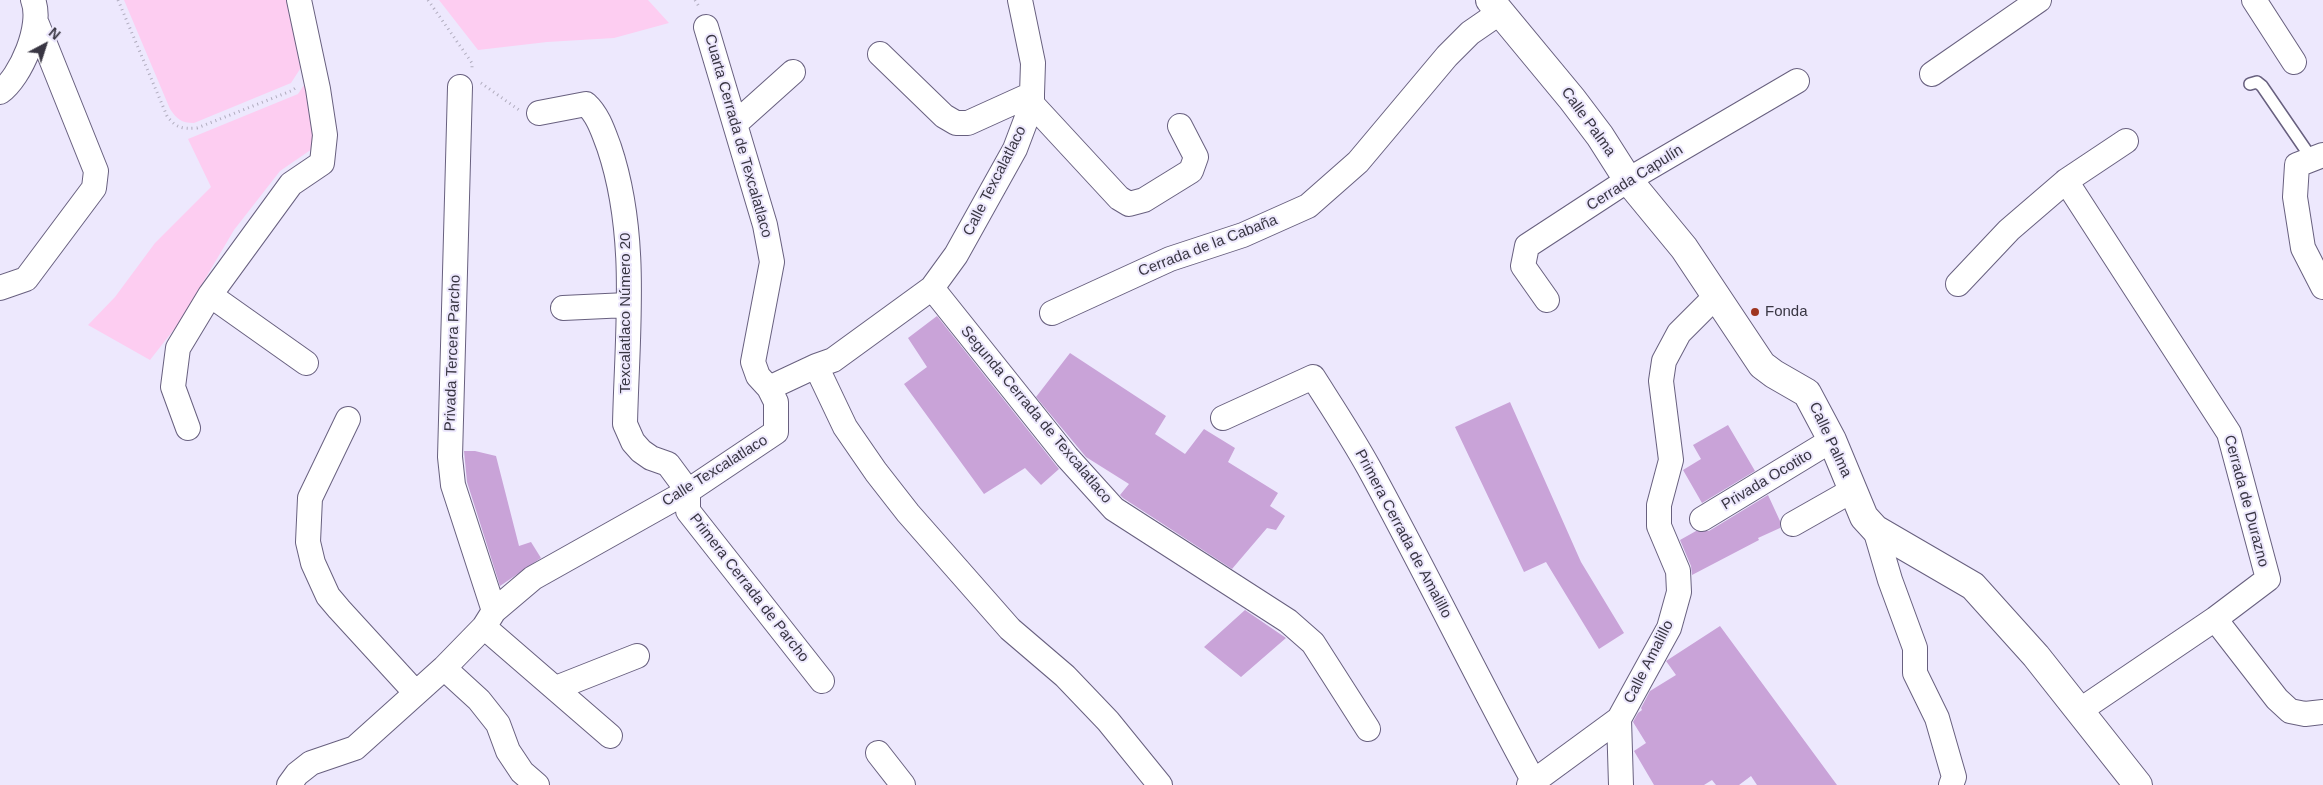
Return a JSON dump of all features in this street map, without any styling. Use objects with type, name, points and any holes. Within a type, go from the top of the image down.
[{"type":"street","points":[[0,288],[26,279],[94,188],[96,171],[37,24],[33,0]]},
{"type":"street","points":[[188,428],[173,387],[178,348],[210,295],[291,184],[322,164],[325,135],[312,57],[299,0]]},
{"type":"street","name":"Calle Texcalatlaco","points":[[289,785],[297,774],[311,763],[354,748],[444,668],[489,619],[533,578],[688,491],[776,432],[776,402],[769,388],[833,360],[932,288],[956,255],[1015,149],[1032,99],[1034,63],[1020,0]]},
{"type":"street","points":[[1932,74],[2039,0]]},
{"type":"street","points":[[2254,0],[2294,62]]},
{"type":"street","name":"Calle Palma","points":[[1494,6],[1572,99],[1600,136],[1628,180],[1684,248],[1762,365],[1807,393],[1832,440],[1864,517],[1875,529],[1973,586],[2036,656],[2138,785]]},
{"type":"street","name":"Cerrada de la Cabaña","points":[[1052,313],[1170,259],[1243,235],[1308,206],[1358,162],[1447,56],[1494,6]]},
{"type":"street","points":[[0,92],[14,79],[37,24]]},
{"type":"street","name":"Cuarta Cerrada de Texcalatlaco","points":[[706,27],[765,225],[772,262],[753,362],[758,376],[769,388]]},
{"type":"street","points":[[880,54],[944,116],[956,123],[968,123],[1032,99],[1119,198],[1129,204],[1144,200],[1191,171],[1196,157],[1180,126]]},
{"type":"street","points":[[735,124],[793,72]]},
{"type":"street","name":"Privada Tercera Parcho","points":[[471,79],[450,457],[453,485],[489,619]]},
{"type":"street","name":"Cerrada Capulín","points":[[1547,300],[1523,266],[1527,246],[1628,180],[1797,81]]},
{"type":"street","name":"Texcalatlaco Número 20","points":[[539,113],[586,104],[594,111],[600,125],[614,161],[623,196],[629,248],[625,424],[632,442],[641,452],[668,464],[688,491]]},
{"type":"street","points":[[1958,284],[2009,230],[2066,181],[2126,140]]},
{"type":"street","points":[[2317,157],[2297,165],[2295,197],[2304,248],[2323,287]]},
{"type":"street","name":"Cerrada de Durazno","points":[[2066,181],[2230,434],[2268,579],[2215,619],[2079,710]]},
{"type":"street","name":"Segunda Cerrada de Texcalatlaco","points":[[932,288],[1067,457],[1114,509],[1288,621],[1313,643],[1368,729]]},
{"type":"street","points":[[210,295],[306,363]]},
{"type":"street","name":"Calle Amalillo","points":[[1621,785],[1619,719],[1669,628],[1679,592],[1678,571],[1660,526],[1659,505],[1671,460],[1661,381],[1664,361],[1679,333],[1717,295]]},
{"type":"street","points":[[563,308],[628,305]]},
{"type":"street","points":[[816,366],[845,427],[876,472],[908,513],[1010,629],[1065,676],[1108,721],[1148,781]]},
{"type":"street","name":"Primera Cerrada de Amalillo","points":[[1223,418],[1313,377],[1368,468],[1460,640],[1531,783],[1619,719]]},
{"type":"street","points":[[348,419],[310,498],[308,542],[313,563],[328,596],[339,610],[415,692]]},
{"type":"street","name":"Privada Ocotito","points":[[1702,519],[1832,440]]},
{"type":"street","points":[[1793,524],[1853,490]]},
{"type":"street","name":"Primera Cerrada de Parcho","points":[[688,491],[688,511],[822,680]]},
{"type":"street","points":[[1875,529],[1890,580],[1915,648],[1915,673],[1937,718],[1954,777],[1951,785]]},
{"type":"street","points":[[489,619],[556,688],[610,736]]},
{"type":"street","points":[[2215,619],[2277,699],[2290,711],[2304,714],[2323,712]]},
{"type":"street","points":[[556,688],[637,656]]},
{"type":"street","points":[[444,668],[479,700],[498,724],[508,751],[522,772],[537,785]]},
{"type":"street","points":[[878,753],[903,785]]},
{"type":"lane","points":[[2250,84],[2257,82],[2262,86],[2317,157]]},
{"type":"path","points":[[118,0],[167,116],[174,126],[183,129],[197,128],[291,92],[302,80],[312,57]]},
{"type":"path","points":[[428,0],[472,63]]},
{"type":"path","points":[[471,79],[526,114],[539,113]]},
{"type":"shaded area","points":[[124,0],[290,0],[302,66],[291,83],[194,123],[183,121],[177,118],[170,109]]},
{"type":"shaded area","points":[[439,0],[648,0],[669,23],[614,38],[547,42],[478,50]]},
{"type":"shaded area","points":[[310,76],[321,134],[312,149],[280,171],[234,230],[179,323],[150,360],[88,325],[115,297],[155,243],[211,187],[188,139],[298,94]]},
{"type":"building","points":[[937,316],[1059,469],[1041,485],[1025,468],[984,494],[904,384],[927,367],[908,338]]},
{"type":"building","points":[[1070,353],[1166,416],[1155,434],[1185,454],[1204,429],[1235,448],[1228,462],[1278,493],[1270,506],[1285,516],[1276,530],[1267,528],[1232,569],[1123,498],[1120,495],[1129,484],[1086,457],[1036,397]]},
{"type":"building","points":[[1510,402],[1581,562],[1624,633],[1599,649],[1546,562],[1524,572],[1455,427]]},
{"type":"building","points":[[1728,425],[1755,471],[1702,503],[1683,470],[1701,459],[1693,445]]},
{"type":"building","points":[[464,451],[475,451],[496,456],[519,546],[531,542],[541,558],[500,586],[467,482]]},
{"type":"building","points":[[1768,495],[1780,521],[1780,528],[1758,538],[1759,540],[1692,575],[1691,566],[1680,540],[1696,531],[1709,531]]},
{"type":"building","points":[[1245,610],[1286,638],[1241,677],[1204,647]]},
{"type":"building","points":[[1720,626],[1837,785],[1757,785],[1751,776],[1739,785],[1716,785],[1712,780],[1704,785],[1654,785],[1634,751],[1646,743],[1633,722],[1642,710],[1641,708],[1650,691],[1676,675],[1666,661]]},
{"type":"place","name":"Fonda","points":[[1755,312]]}]
